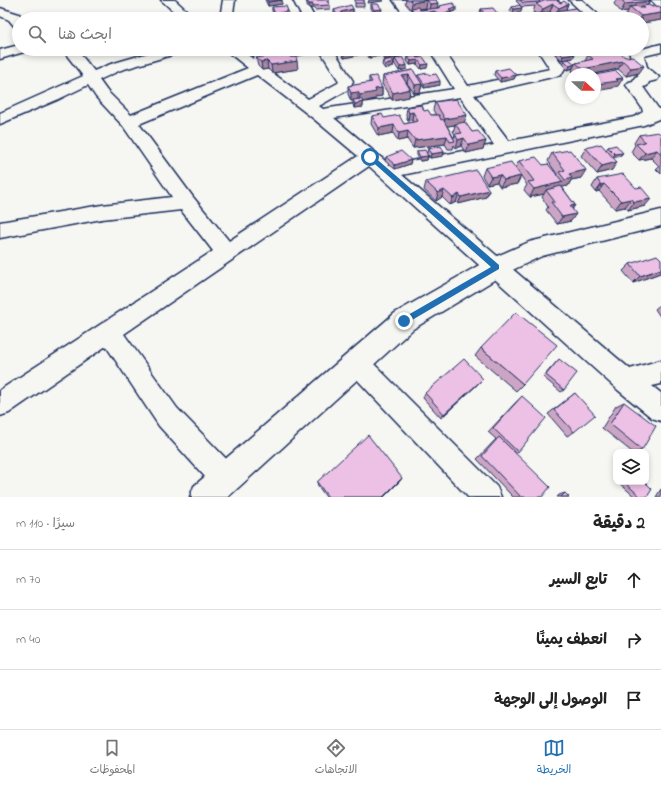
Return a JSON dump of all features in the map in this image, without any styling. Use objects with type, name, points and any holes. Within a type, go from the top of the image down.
[{"type":"street","points":[[166,0],[181,12]]},
{"type":"street","points":[[227,12],[229,0]]},
{"type":"street","points":[[299,0],[305,12]]},
{"type":"street","points":[[399,0],[408,12]]},
{"type":"street","points":[[575,0],[589,12]]},
{"type":"street","points":[[657,0],[661,3]]},
{"type":"street","points":[[0,12],[12,16]]},
{"type":"street","points":[[649,49],[661,48]]},
{"type":"street","points":[[0,55],[12,51]]},
{"type":"street","points":[[75,56],[86,70],[101,94],[129,122],[186,202],[226,252]]},
{"type":"street","points":[[0,119],[116,67],[153,56]]},
{"type":"street","points":[[240,56],[313,110],[370,157],[627,382],[661,409]]},
{"type":"street","points":[[129,122],[252,65],[283,56]]},
{"type":"street","points":[[313,110],[344,86],[346,81],[330,56]]},
{"type":"street","points":[[441,56],[464,92],[505,148]]},
{"type":"street","points":[[313,110],[464,92],[556,72],[558,68],[549,56]]},
{"type":"street","points":[[386,172],[638,121],[650,115],[656,114],[649,110],[650,106],[643,99],[634,85],[642,83],[640,80],[652,77],[639,68],[636,56]]},
{"type":"street","points":[[0,404],[370,157]]},
{"type":"street","points":[[0,230],[102,212],[186,202]]},
{"type":"street","points":[[205,497],[404,321],[496,267],[537,248],[661,218]]},
{"type":"street","points":[[109,331],[168,417],[226,479]]},
{"type":"street","points":[[356,363],[487,497]]},
{"type":"street","points":[[627,382],[661,372]]},
{"type":"building","points":[[267,0],[282,0],[268,2]]},
{"type":"building","points":[[326,0],[330,5],[315,6],[313,4],[309,4],[307,1]]},
{"type":"building","points":[[355,0],[364,0],[364,3],[355,3]]},
{"type":"building","points":[[410,0],[427,0],[412,3]]},
{"type":"building","points":[[427,0],[436,0],[438,3],[430,4]]},
{"type":"building","points":[[520,0],[539,0],[540,2],[523,3]]},
{"type":"building","points":[[546,0],[559,0],[557,1],[561,3],[564,1],[568,4],[559,8],[553,4],[543,9],[536,4]]},
{"type":"building","points":[[622,0],[649,0],[650,1],[625,4]]},
{"type":"building","points":[[453,3],[456,7],[449,9],[451,12],[414,12],[411,8],[418,7],[420,10],[441,7],[439,6]]},
{"type":"building","points":[[371,4],[378,4],[382,9],[374,10]]},
{"type":"building","points":[[351,5],[353,9],[341,12],[335,12],[334,10]]},
{"type":"building","points":[[520,5],[522,8],[514,9],[512,7]]},
{"type":"building","points":[[286,6],[288,11],[274,12],[272,7]]},
{"type":"building","points":[[637,6],[640,8],[645,8],[642,6],[659,6],[661,8],[661,13],[649,15],[649,12],[636,12],[630,7]]},
{"type":"building","points":[[493,8],[496,12],[483,12],[481,9]]},
{"type":"building","points":[[576,8],[580,12],[557,12],[556,11]]},
{"type":"building","points":[[269,56],[290,56],[296,57],[297,61],[271,65],[267,61],[261,62],[256,58]]},
{"type":"building","points":[[384,56],[399,57],[386,59]]},
{"type":"building","points":[[415,56],[417,58],[423,57],[428,64],[422,65],[418,60],[411,61],[408,57]]},
{"type":"building","points":[[589,56],[632,56],[644,66],[631,68],[623,61],[582,68],[576,63],[593,59]]},
{"type":"building","points":[[402,57],[407,65],[400,67],[395,59]]},
{"type":"building","points":[[391,59],[394,63],[385,65],[383,61]]},
{"type":"building","points":[[569,59],[575,64],[570,66],[564,60]]},
{"type":"building","points":[[509,68],[516,75],[501,78],[495,71]]},
{"type":"building","points":[[413,70],[422,84],[415,85],[409,75],[402,76],[410,89],[393,93],[383,76]]},
{"type":"building","points":[[616,71],[623,78],[616,79],[618,81],[601,83],[601,74]]},
{"type":"building","points":[[427,73],[430,75],[436,74],[440,81],[424,84],[418,75]]},
{"type":"building","points":[[376,76],[382,88],[375,89],[376,92],[360,95],[358,92],[351,93],[348,86],[372,82],[369,77]]},
{"type":"building","points":[[361,99],[363,102],[355,104],[353,100]]},
{"type":"building","points":[[456,99],[467,115],[445,119],[435,102]]},
{"type":"building","points":[[422,105],[424,111],[428,110],[431,115],[439,115],[441,120],[443,119],[455,141],[450,142],[447,136],[415,140],[408,131],[399,133],[394,125],[379,128],[372,116],[382,114],[384,118],[399,115],[404,124],[418,121],[413,112],[409,113],[407,107]]},
{"type":"building","points":[[465,122],[472,132],[478,131],[486,141],[469,145],[464,138],[458,140],[455,134],[462,133],[455,124]]},
{"type":"building","points":[[658,132],[661,135],[661,154],[657,150],[645,153],[636,144],[645,142],[639,135]]},
{"type":"building","points":[[601,144],[617,162],[602,166],[586,148]]},
{"type":"building","points":[[616,145],[623,153],[615,154],[608,147]]},
{"type":"building","points":[[441,146],[444,152],[431,154],[428,149]]},
{"type":"building","points":[[425,150],[428,156],[420,157],[417,151]]},
{"type":"building","points":[[570,150],[586,170],[569,174],[572,178],[565,180],[559,172],[565,170],[552,153]]},
{"type":"building","points":[[401,151],[411,160],[395,165],[386,157]]},
{"type":"building","points":[[536,157],[543,165],[548,164],[563,182],[534,189],[528,182],[534,181],[519,161]]},
{"type":"building","points":[[511,162],[521,176],[504,180],[500,175],[491,177],[485,168]]},
{"type":"building","points":[[476,170],[489,190],[461,197],[459,194],[453,198],[444,190],[438,193],[426,182]]},
{"type":"building","points":[[623,174],[636,188],[641,187],[651,199],[634,202],[631,199],[621,201],[604,184],[601,185],[597,179]]},
{"type":"building","points":[[561,186],[575,205],[570,206],[576,214],[562,217],[551,202],[555,202],[546,190]]},
{"type":"building","points":[[657,255],[661,259],[661,269],[640,276],[630,264]]},
{"type":"building","points":[[516,312],[557,345],[523,384],[481,348]]},
{"type":"building","points":[[464,359],[483,379],[444,414],[425,393]]},
{"type":"building","points":[[559,359],[577,373],[564,390],[546,375]]},
{"type":"building","points":[[575,393],[595,415],[574,432],[554,410]]},
{"type":"building","points":[[522,396],[546,418],[518,452],[493,428]]},
{"type":"building","points":[[624,402],[656,426],[643,449],[641,449],[610,424]]},
{"type":"building","points":[[368,435],[402,478],[383,497],[328,497],[317,482]]},
{"type":"building","points":[[499,437],[550,487],[542,497],[521,497],[482,456]]},
{"type":"building","points":[[627,485],[648,485],[652,489],[647,497],[641,497]]},
{"type":"building","points":[[565,493],[569,497],[561,497]]},
{"type":"route","points":[[370,157],[496,267],[404,321]]}]
